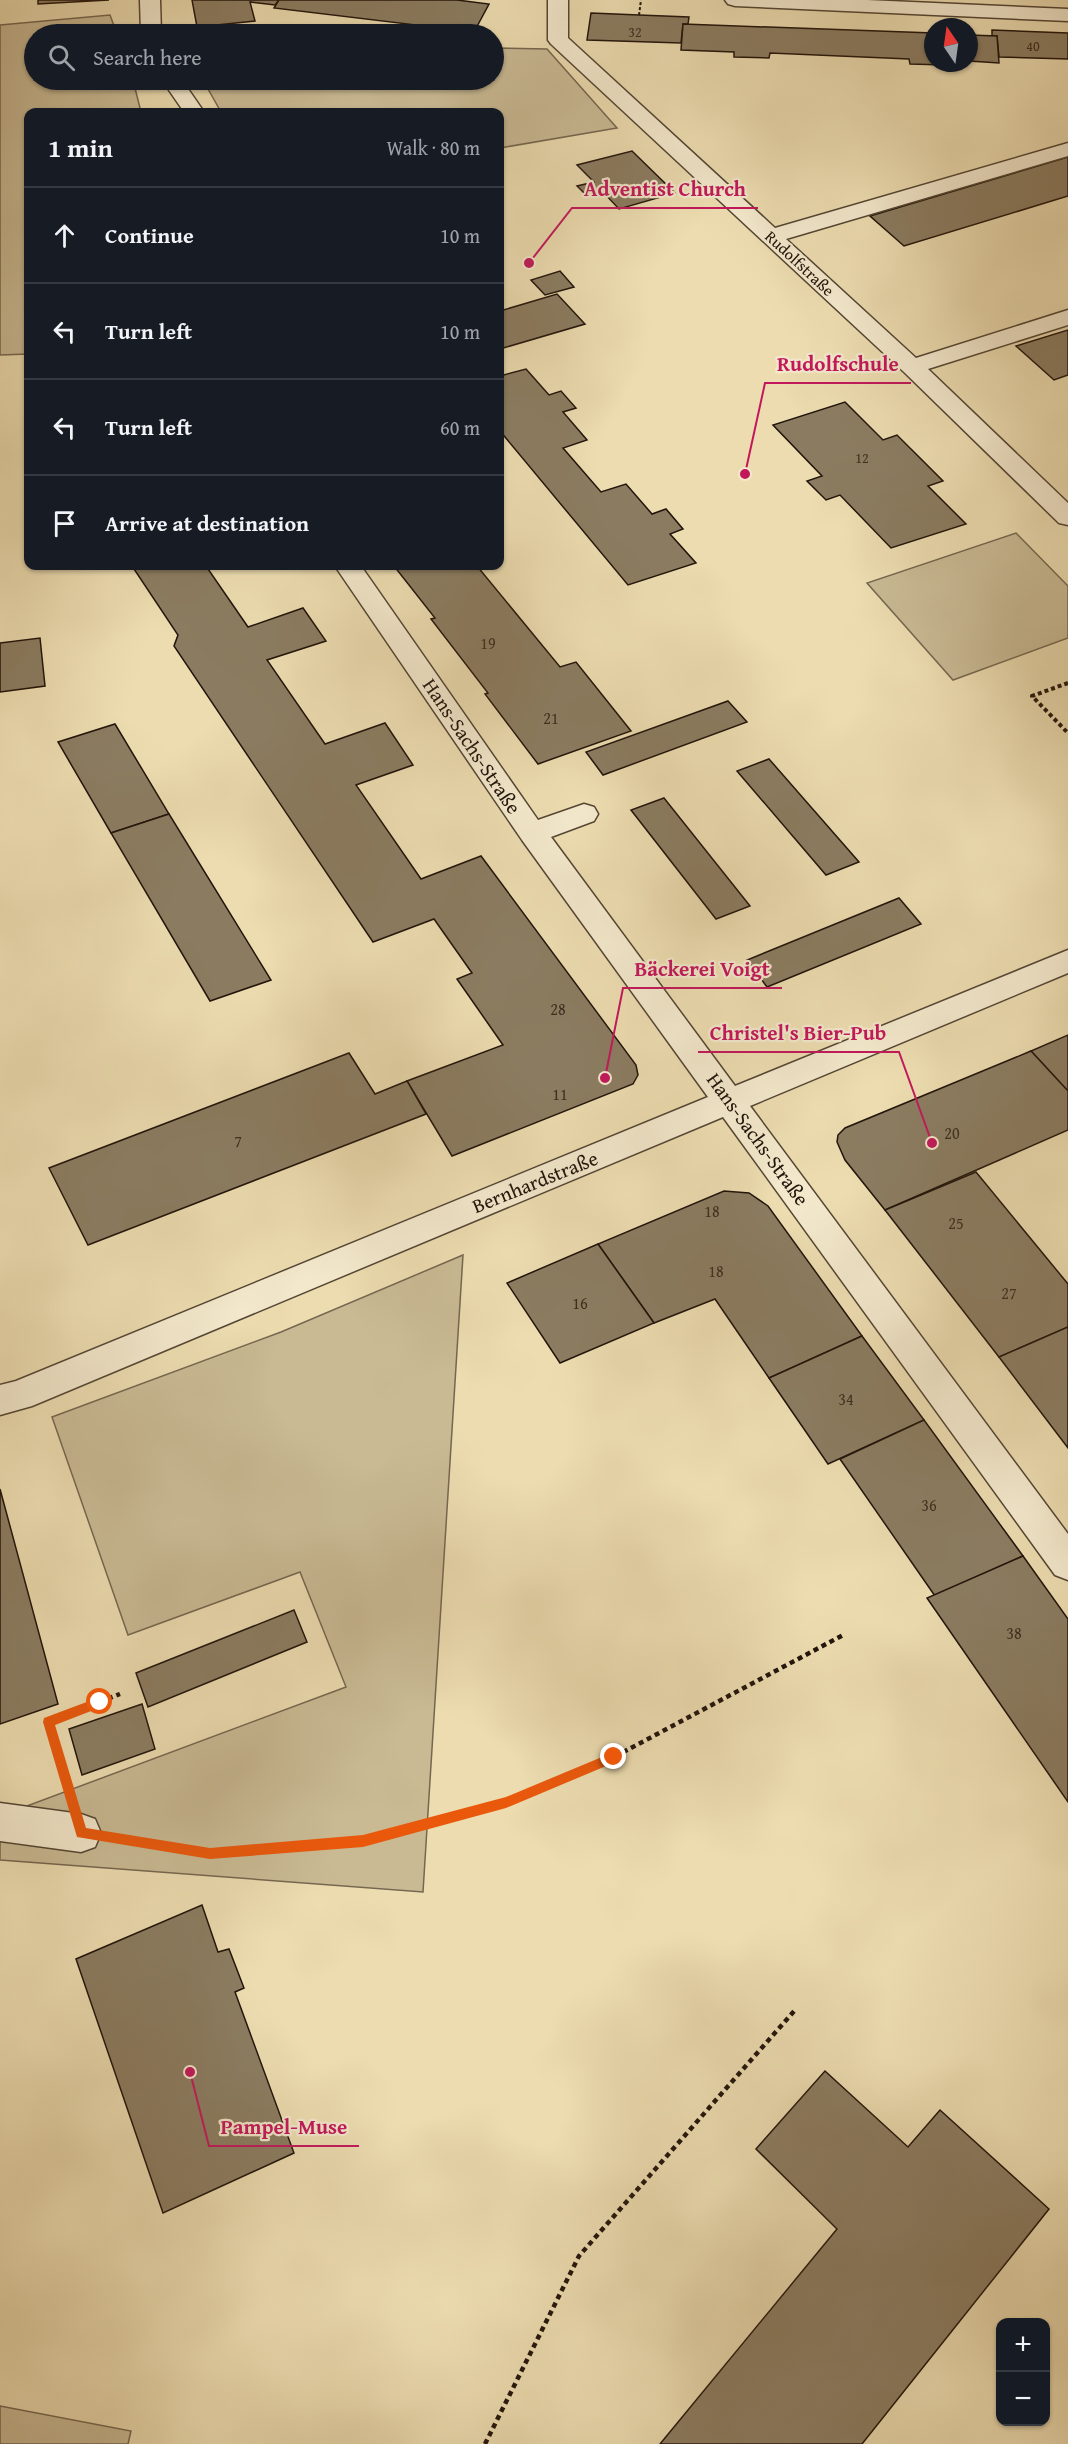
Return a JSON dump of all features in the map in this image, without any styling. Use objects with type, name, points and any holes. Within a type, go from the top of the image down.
[{"type":"street","points":[[150,0],[151,24]]},
{"type":"street","name":"Rudolfstraße","points":[[558,0],[558,40],[772,236],[1068,517]]},
{"type":"street","points":[[735,0],[1068,15]]},
{"type":"street","points":[[179,90],[191,108]]},
{"type":"street","points":[[772,236],[1068,148]]},
{"type":"street","points":[[912,367],[1068,317]]},
{"type":"street","name":"Hans-Sachs-Straße","points":[[351,570],[532,833],[1068,1563]]},
{"type":"street","points":[[532,833],[584,814]]},
{"type":"street","name":"Bernhardstraße","points":[[0,1401],[20,1395],[1068,961]]},
{"type":"street","points":[[0,1822],[81,1833]]},
{"type":"path","points":[[639,15],[641,0]]},
{"type":"path","points":[[1068,683],[1032,696],[1068,733]]},
{"type":"path","points":[[120,1694],[48,1722],[81,1833],[210,1854],[363,1841],[506,1802],[614,1757],[845,1634]]},
{"type":"path","points":[[485,2444],[579,2256],[795,2010]]},
{"type":"shaded area","points":[[110,15],[113,24],[24,24],[24,90],[136,90],[140,108],[24,108],[24,354],[0,355],[0,25]]},
{"type":"shaded area","points":[[504,48],[547,49],[617,128],[504,147],[504,108],[219,108],[209,90],[504,90]]},
{"type":"shaded area","points":[[1016,533],[1068,586],[1068,638],[953,680],[867,583]]},
{"type":"shaded area","points":[[463,1255],[423,1892],[0,1860],[0,1816],[346,1687],[300,1572],[128,1635],[52,1417],[281,1332]]},
{"type":"shaded area","points":[[0,2406],[131,2431],[128,2444],[0,2444]]},
{"type":"building","points":[[38,0],[109,0],[38,4]]},
{"type":"building","points":[[192,0],[279,0],[275,5],[250,2],[255,21],[196,24]]},
{"type":"building","points":[[279,0],[457,0],[489,4],[478,24],[407,24],[274,8]]},
{"type":"building","points":[[591,13],[689,17],[688,24],[683,24],[681,43],[587,40]]},
{"type":"building","points":[[683,24],[924,33],[924,64],[910,64],[909,59],[770,53],[769,58],[734,57],[734,52],[681,50]]},
{"type":"building","points":[[992,30],[1068,33],[1068,59],[999,57],[997,36],[992,36]]},
{"type":"building","points":[[978,35],[997,36],[999,63],[978,62]]},
{"type":"building","points":[[632,151],[675,193],[619,209],[603,192],[587,196],[577,186],[594,182],[577,165]]},
{"type":"building","points":[[1068,157],[1068,196],[904,246],[870,216]]},
{"type":"building","points":[[560,271],[574,287],[545,295],[531,280]]},
{"type":"building","points":[[557,294],[585,324],[504,348],[504,310]]},
{"type":"building","points":[[1068,330],[1068,375],[1054,380],[1016,346]]},
{"type":"building","points":[[526,369],[549,395],[561,391],[576,408],[563,412],[587,440],[563,448],[601,492],[626,484],[652,514],[666,509],[683,529],[670,534],[696,563],[628,585],[504,436],[504,375]]},
{"type":"building","points":[[845,402],[883,440],[897,435],[943,481],[928,486],[966,524],[891,548],[840,495],[826,500],[807,481],[822,476],[773,425]]},
{"type":"building","points":[[135,570],[209,570],[248,627],[303,608],[326,641],[267,660],[325,744],[385,723],[413,765],[356,785],[421,879],[481,856],[636,1065],[638,1075],[633,1084],[452,1156],[407,1081],[503,1045],[457,979],[472,973],[434,919],[373,942],[174,646],[178,635]]},
{"type":"building","points":[[397,570],[480,570],[560,667],[576,662],[631,731],[538,764],[485,694],[488,693],[431,619],[435,618]]},
{"type":"building","points":[[40,638],[45,686],[0,692],[0,643]]},
{"type":"building","points":[[728,701],[747,722],[603,775],[586,752]]},
{"type":"building","points":[[115,724],[169,814],[111,833],[58,742]]},
{"type":"building","points":[[769,759],[859,862],[826,875],[737,771]]},
{"type":"building","points":[[664,798],[750,906],[716,919],[631,810]]},
{"type":"building","points":[[169,814],[271,980],[210,1001],[111,833]]},
{"type":"building","points":[[899,898],[921,924],[767,987],[747,960]]},
{"type":"building","points":[[1068,1035],[1068,1091],[1031,1051]]},
{"type":"building","points":[[1031,1051],[1068,1091],[1068,1130],[885,1210],[845,1160],[837,1142],[838,1135],[845,1128]]},
{"type":"building","points":[[349,1053],[375,1094],[407,1081],[426,1114],[88,1245],[49,1168]]},
{"type":"building","points":[[976,1172],[1068,1284],[1068,1327],[999,1357],[885,1210]]},
{"type":"building","points":[[724,1191],[749,1193],[768,1206],[862,1336],[769,1378],[715,1299],[654,1323],[598,1244]]},
{"type":"building","points":[[598,1244],[654,1323],[560,1363],[507,1283]]},
{"type":"building","points":[[1068,1327],[1068,1448],[999,1357]]},
{"type":"building","points":[[862,1336],[924,1420],[828,1464],[769,1378]]},
{"type":"building","points":[[924,1420],[1023,1556],[935,1596],[840,1459]]},
{"type":"building","points":[[0,1489],[58,1704],[0,1724]]},
{"type":"building","points":[[1023,1556],[1068,1619],[1068,1802],[927,1598]]},
{"type":"building","points":[[294,1610],[307,1642],[148,1707],[136,1673]]},
{"type":"building","points":[[142,1704],[155,1749],[82,1775],[69,1729]]},
{"type":"building","points":[[202,1905],[218,1952],[229,1949],[244,1988],[235,1992],[294,2153],[163,2213],[76,1959]]},
{"type":"building","points":[[825,2071],[908,2147],[940,2110],[1049,2209],[862,2444],[660,2444],[837,2229],[756,2149]]},
{"type":"place","name":"Adventist Church","points":[[529,263]]},
{"type":"place","name":"Rudolfschule","points":[[745,474]]},
{"type":"place","name":"Bäckerei Voigt","points":[[605,1078]]},
{"type":"place","name":"Christel's Bier-Pub","points":[[932,1143]]},
{"type":"place","name":"Pampel-Muse","points":[[190,2072]]},
{"type":"route","points":[[100,1702],[48,1722],[81,1833],[210,1854],[363,1841],[506,1802],[614,1757]]}]
